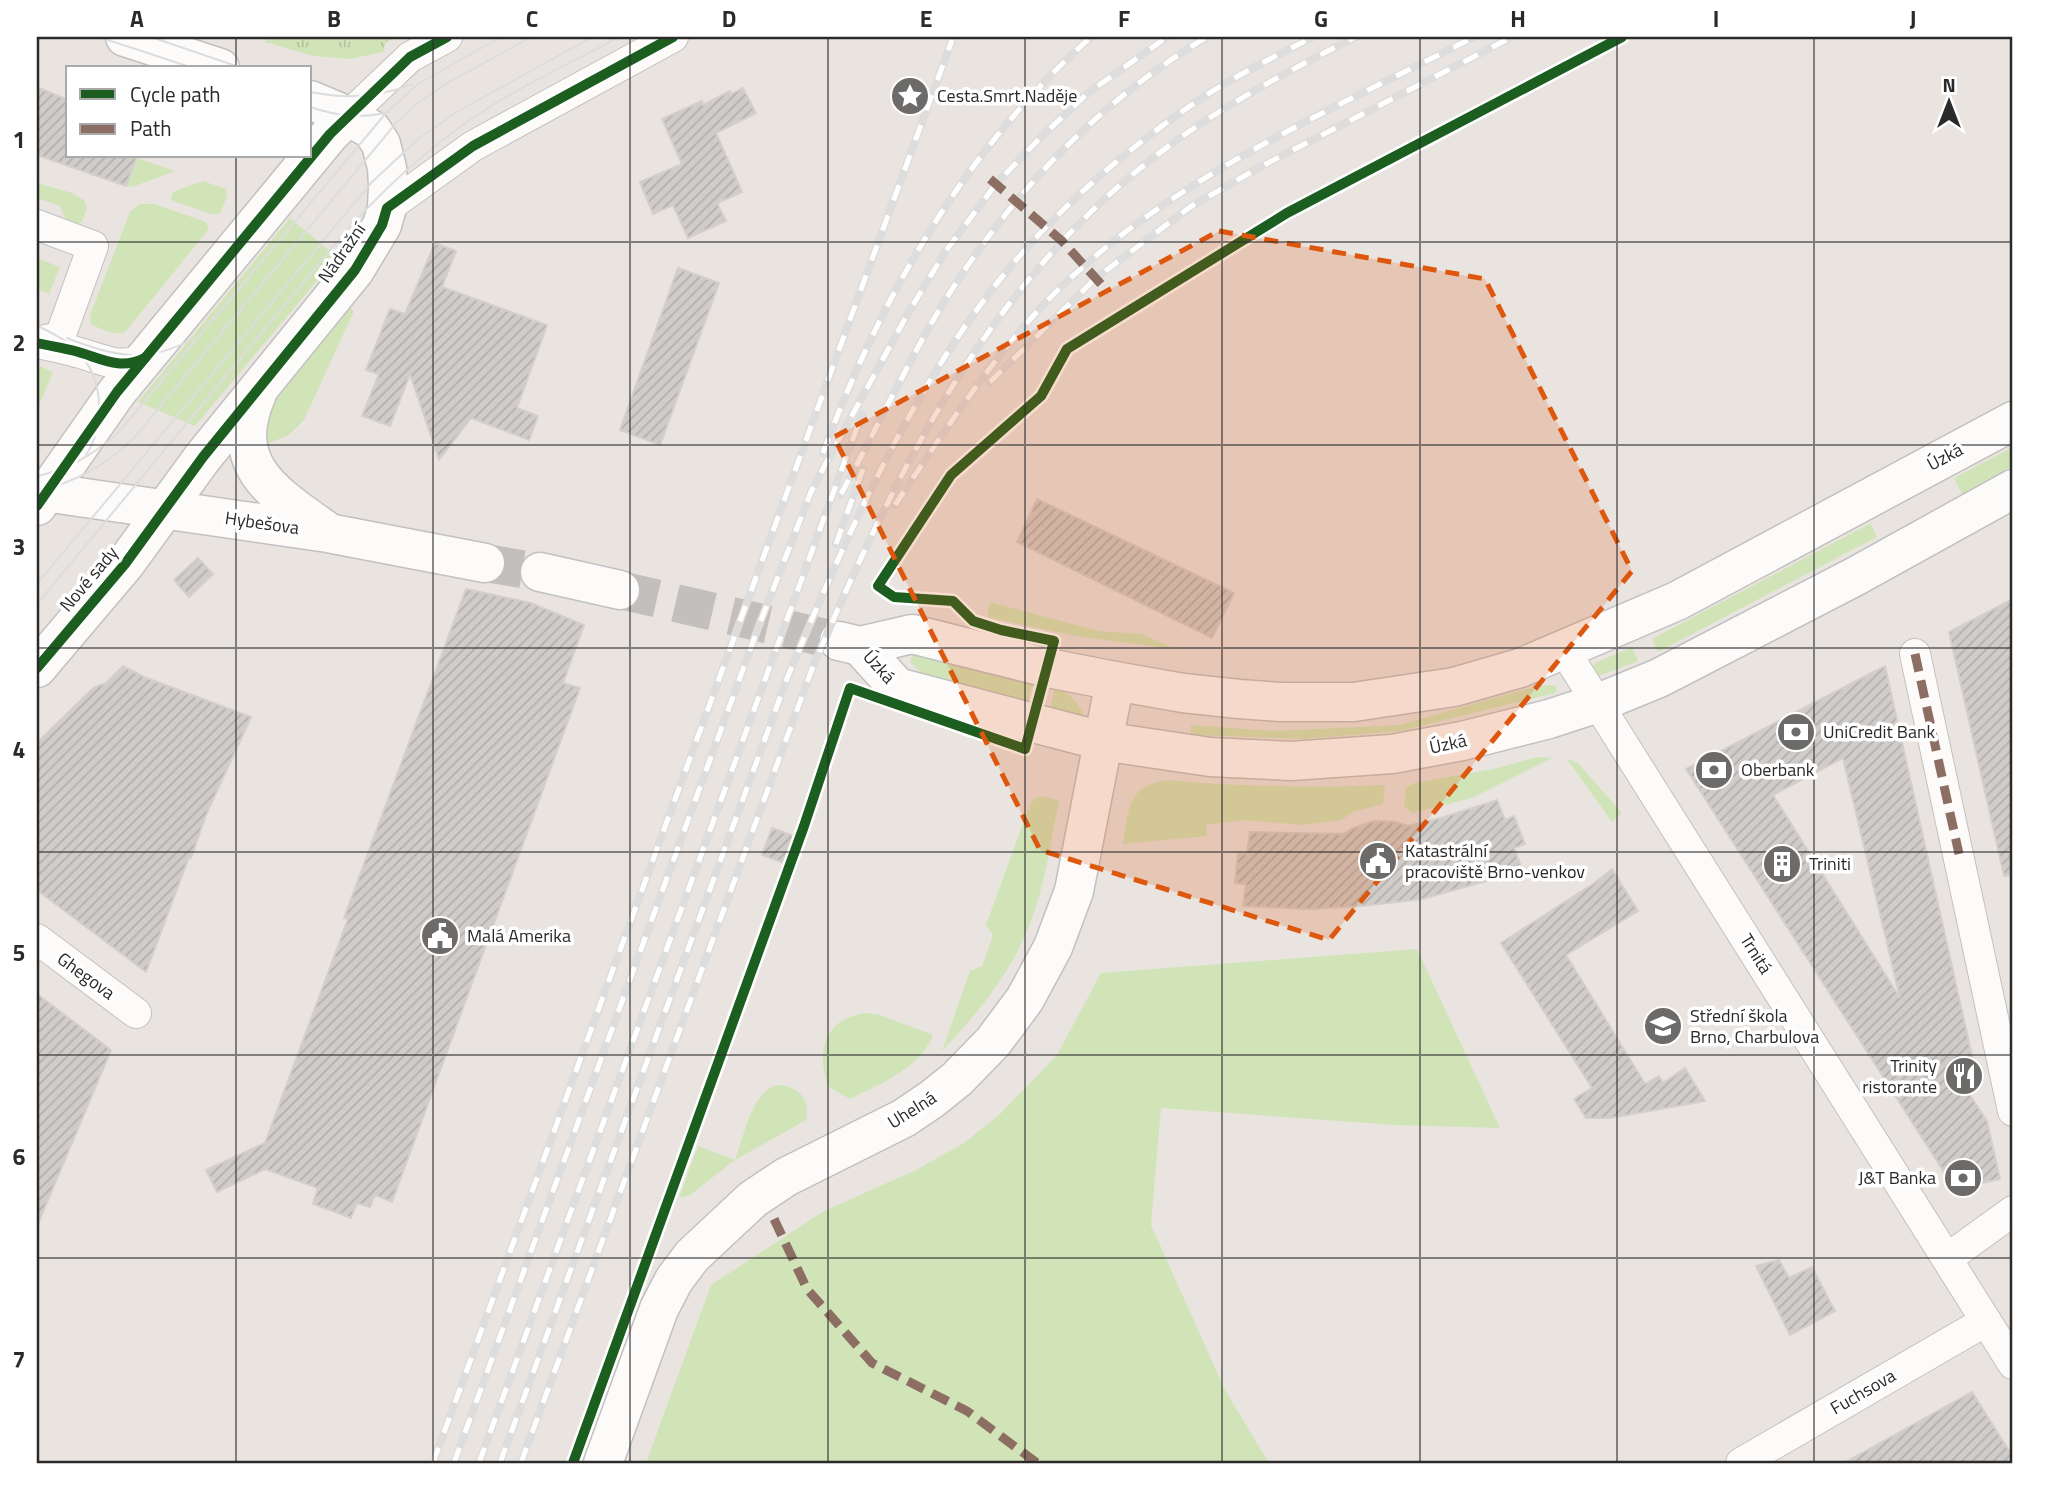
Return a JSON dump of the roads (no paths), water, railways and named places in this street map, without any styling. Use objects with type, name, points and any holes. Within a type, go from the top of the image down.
[{"type":"main road","points":[[125,37],[214,66]]},
{"type":"main road","name":"Nádražní","points":[[164,510],[262,382],[363,260],[382,225],[387,208],[387,167],[381,144],[372,130],[348,116],[312,101]]},
{"type":"main road","points":[[312,156],[348,116]]},
{"type":"main road","points":[[254,227],[274,185],[279,158]]},
{"type":"main road","points":[[40,497],[113,398],[310,158]]},
{"type":"main road","points":[[262,382],[248,422],[248,451],[251,461],[260,478],[279,497],[328,533]]},
{"type":"main road","name":"Úzká","points":[[2013,421],[1677,601],[1520,668],[1454,687],[1354,702],[1281,702],[1183,694],[1048,668],[912,634],[849,643],[897,687],[1102,741],[1210,757],[1290,761],[1360,757],[1462,741],[1549,719],[1598,703],[1659,678],[1730,643],[2013,489]]},
{"type":"main road","name":"Hybešova","points":[[40,497],[164,510],[328,533],[485,563]]},
{"type":"main road","name":"Nové sady","points":[[37,668],[125,564],[164,510]]},
{"type":"main road","points":[[540,572],[620,590]]},
{"type":"main road","name":"Uhelná","points":[[603,1463],[659,1309],[674,1280],[692,1256],[753,1199],[786,1177],[904,1118],[932,1099],[957,1079],[993,1042],[1025,999],[1056,940],[1074,891],[1115,681]]},
{"type":"street","points":[[348,116],[410,57],[447,37]]},
{"type":"street","points":[[387,208],[473,146],[673,37]]},
{"type":"street","points":[[37,225],[93,246],[60,337],[37,343]]},
{"type":"street","points":[[37,343],[120,365],[145,358]]},
{"type":"street","name":"Trnitá","points":[[1564,650],[2013,1364]]},
{"type":"street","points":[[1915,654],[2013,1111]]},
{"type":"street","name":"Ghegova","points":[[37,939],[136,1013]]},
{"type":"street","points":[[1948,1258],[2013,1211]]},
{"type":"street","name":"Fuchsova","points":[[1741,1463],[1986,1321]]},
{"type":"tunnel","points":[[485,563],[540,572]]},
{"type":"tunnel","points":[[620,590],[839,641]]},
{"type":"tram line","points":[[99,37],[187,66]]},
{"type":"tram line","points":[[151,37],[236,66]]},
{"type":"tram line","points":[[37,476],[80,460],[117,434],[386,113],[418,84],[501,37]]},
{"type":"tram line","points":[[442,86],[531,37]]},
{"type":"tram line","points":[[37,584],[372,182],[417,140],[455,113],[592,37]]},
{"type":"tram line","points":[[37,604],[336,243],[383,193],[433,147],[487,109],[619,37]]},
{"type":"tram line","points":[[37,491],[89,472],[134,438],[397,122],[418,103],[449,82]]},
{"type":"tram line","points":[[312,92],[362,96],[412,84]]},
{"type":"tram line","points":[[312,108],[349,116],[389,112]]},
{"type":"tram line","points":[[40,327],[74,348],[95,380],[98,419],[96,432],[86,455]]},
{"type":"tram line","points":[[67,338],[100,350],[131,355],[161,352],[194,338]]},
{"type":"railway","points":[[823,453],[872,338],[931,228],[1004,127],[1091,37]]},
{"type":"railway","points":[[454,1463],[758,628],[811,492],[907,315],[945,252],[996,184],[1088,93],[1167,37]]},
{"type":"railway","points":[[841,494],[928,329],[955,285],[1015,203],[1049,165],[1123,95],[1207,37]]},
{"type":"railway","points":[[500,1463],[788,676],[858,515],[912,410],[975,312],[1031,243],[1074,200],[1120,159],[1193,104],[1236,77],[1313,37]]},
{"type":"railway","points":[[521,1463],[812,669],[875,530],[946,396],[988,333],[1034,273],[1085,218],[1143,166],[1219,112],[1355,37]]},
{"type":"railway","points":[[895,505],[973,391],[1015,337],[1062,286],[1107,246],[1206,177],[1312,118],[1474,37]]},
{"type":"railway","points":[[990,382],[1096,278],[1190,207],[1262,166],[1512,37]]},
{"type":"railway","points":[[433,1463],[952,40]]},
{"type":"railway","points":[[479,1463],[862,414]]},
{"type":"railway","points":[[836,544],[863,469]]},
{"type":"place","name":"Cesta.Smrt.Naděje","points":[[910,96]]},
{"type":"place","name":"UniCredit Bank","points":[[1796,732]]},
{"type":"place","name":"Oberbank","points":[[1714,770]]},
{"type":"place","name":"Katastrální pracoviště Brno-venkov","points":[[1378,861]]},
{"type":"place","name":"Triniti","points":[[1782,864]]},
{"type":"place","name":"Malá Amerika","points":[[440,936]]},
{"type":"place","name":"Střední škola Brno, Charbulova","points":[[1663,1026]]},
{"type":"place","name":"Trinity ristorante","points":[[1964,1076]]},
{"type":"place","name":"J&T Banka","points":[[1963,1178]]}]
